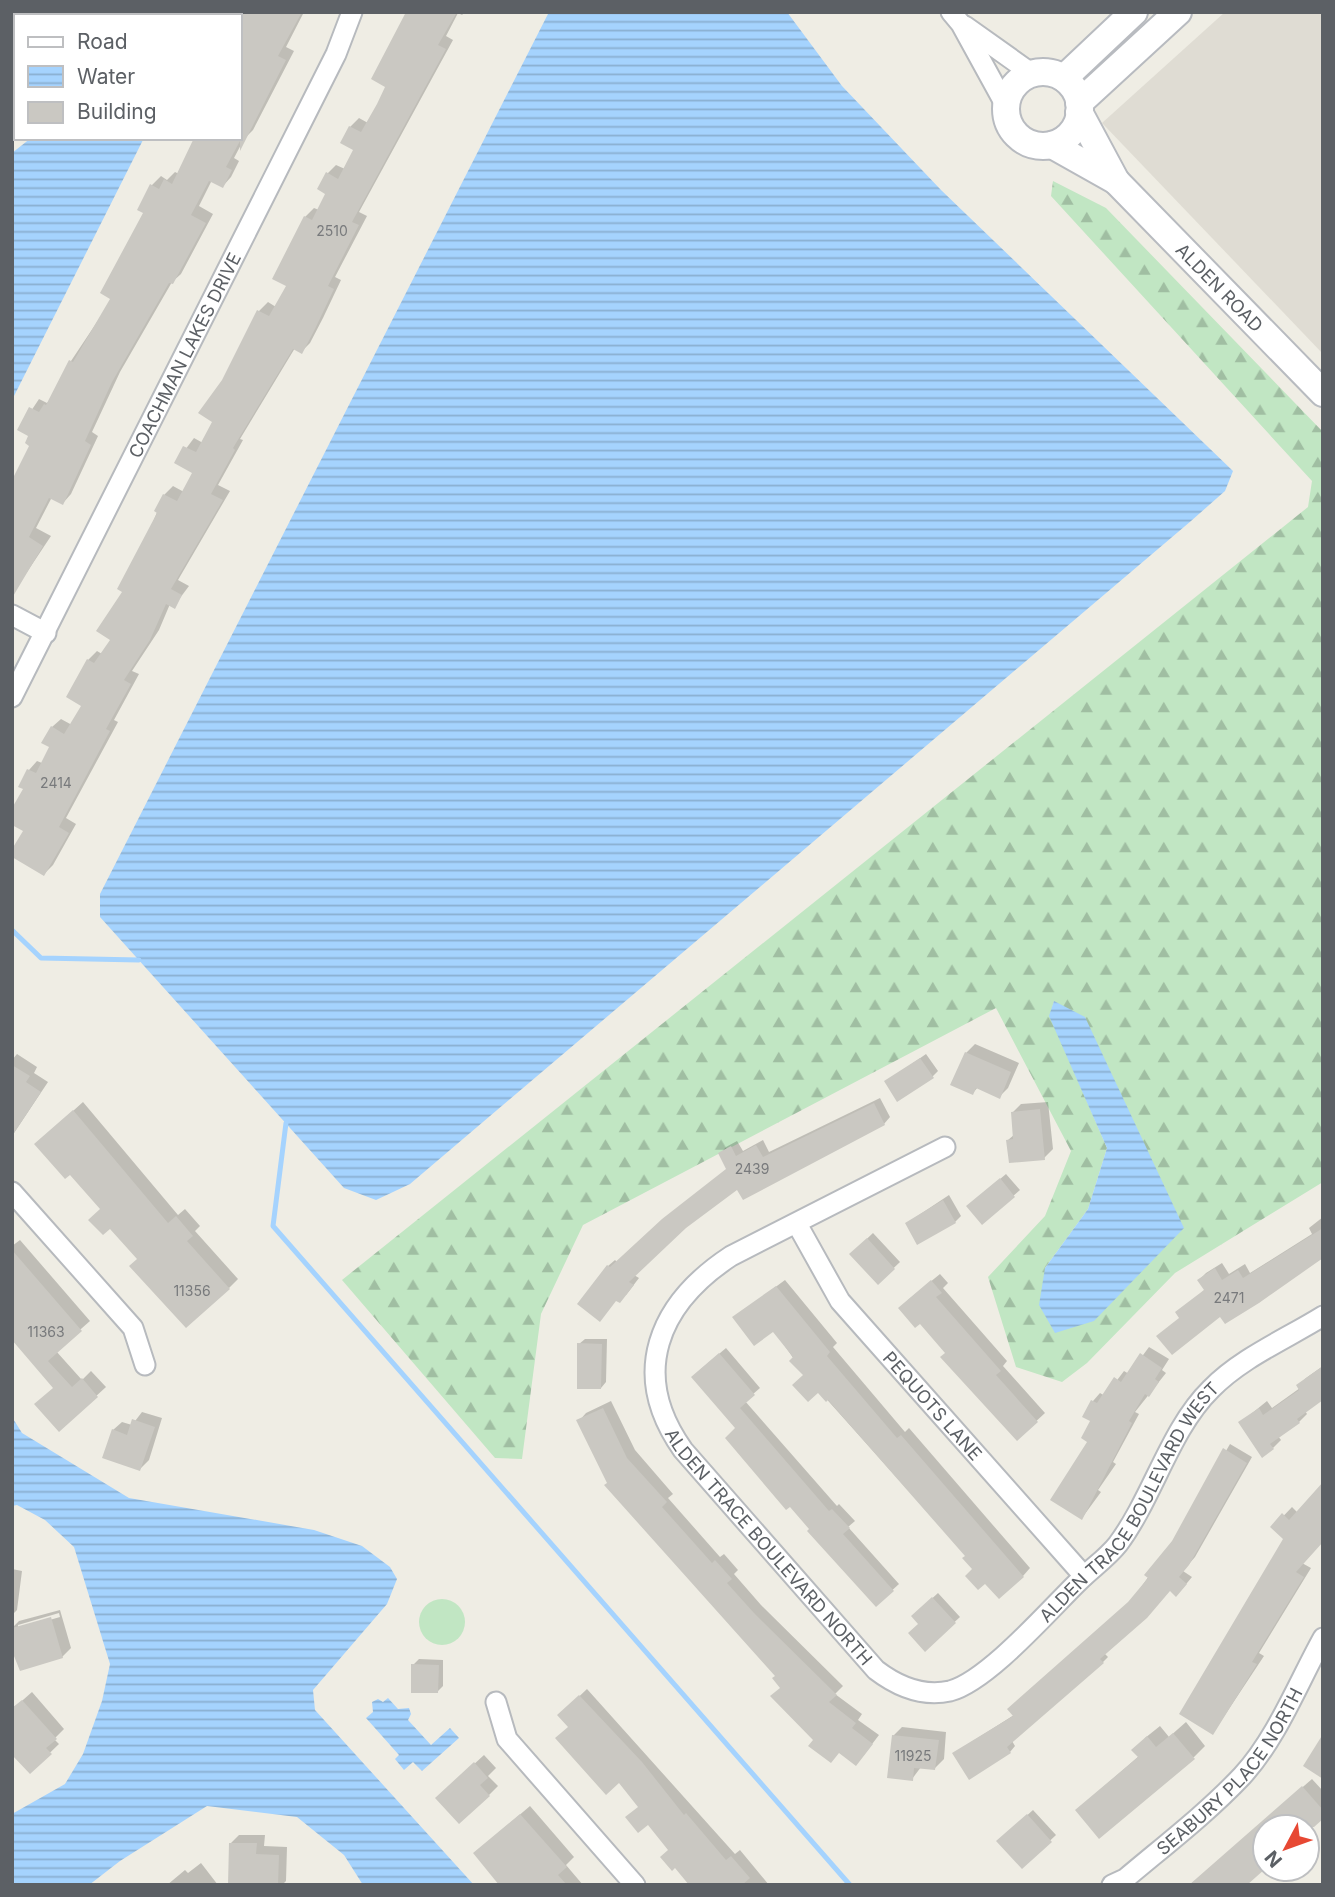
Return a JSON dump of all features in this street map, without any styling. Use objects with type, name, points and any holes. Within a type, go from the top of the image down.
[{"type":"street","name":"COACHMAN LAKES DRIVE","points":[[12,697],[157,405],[206,316],[336,54],[352,12]]},
{"type":"street","points":[[1064,78],[1134,12]]},
{"type":"street","points":[[1079,107],[1072,86],[1064,78],[1046,70],[1018,81],[1009,92],[1007,120],[1014,132],[1025,141],[1038,146],[1052,145],[1072,132],[1079,107],[1178,12]]},
{"type":"street","points":[[956,18],[1031,74]]},
{"type":"street","points":[[956,18],[1006,106]]},
{"type":"street","name":"ALDEN ROAD","points":[[1079,107],[1116,181]]},
{"type":"street","name":"ALDEN ROAD","points":[[1052,145],[1116,181],[1323,393]]},
{"type":"street","points":[[12,615],[46,633]]},
{"type":"street","name":"ALDEN TRACE BOULEVARD NORTH","points":[[942,1692],[908,1689],[876,1670],[684,1450],[661,1410],[655,1365],[668,1317],[678,1301],[704,1273],[731,1256],[945,1147]]},
{"type":"street","points":[[12,1192],[133,1328],[145,1366]]},
{"type":"street","name":"PEQUOTS LANE","points":[[797,1224],[823,1276],[840,1301],[1084,1576]]},
{"type":"street","name":"ALDEN TRACE BOULEVARD WEST","points":[[942,1692],[970,1682],[1010,1649],[1117,1545],[1143,1506],[1195,1407],[1210,1389],[1227,1375],[1323,1316]]},
{"type":"street","name":"SEABURY PLACE NORTH","points":[[1112,1885],[1125,1879],[1189,1826],[1242,1776],[1261,1752],[1323,1638]]},
{"type":"street","points":[[496,1702],[507,1739],[635,1885]]},
{"type":"shaded area","points":[[1225,12],[1323,12],[1323,354],[1102,123]]},
{"type":"green space","points":[[1053,181],[1106,208],[1323,432],[1323,1182],[1175,1273],[1087,1363],[1062,1382],[1016,1367],[988,1277],[1045,1216],[1071,1151],[996,1008],[583,1225],[541,1314],[522,1459],[495,1458],[342,1280],[1308,507],[1312,481],[1051,196]],"holes":[[[1054,1001],[1183,1227],[1045,1268],[1088,1209],[1107,1148],[1050,1016]]]},
{"type":"green space","points":[[442,1599],[458,1606],[465,1622],[458,1638],[442,1645],[426,1638],[419,1622],[426,1606]]},
{"type":"water","points":[[78,12],[208,12],[207,14]]},
{"type":"water","points":[[549,12],[787,12],[842,86],[941,190],[1233,471],[1225,491],[1191,521],[410,1184],[376,1200],[344,1188],[100,917],[100,894]]},
{"type":"water","points":[[28,140],[143,140],[12,400],[12,153]]},
{"type":"water","points":[[1054,1001],[1085,1017],[1184,1228],[1094,1321],[1055,1333],[1039,1305],[1045,1268],[1088,1209],[1107,1148],[1049,1016]]},
{"type":"water","points":[[12,1417],[22,1433],[129,1498],[314,1530],[362,1546],[390,1567],[397,1579],[387,1604],[313,1690],[315,1710],[474,1885],[363,1885],[344,1855],[297,1817],[207,1806],[120,1861],[89,1885],[12,1885],[12,1814],[65,1784],[83,1754],[102,1701],[110,1664],[74,1547],[45,1520],[17,1505],[12,1506]]},
{"type":"water","points":[[388,1698],[398,1709],[409,1708],[411,1714],[408,1720],[431,1745],[450,1728],[459,1738],[422,1771],[413,1762],[404,1770],[395,1759],[399,1755],[366,1718],[373,1712],[372,1702],[378,1699],[383,1702]]},
{"type":"building","points":[[302,12],[278,56],[286,60],[240,151],[240,141],[226,167],[232,170],[223,188],[209,181],[191,215],[206,223],[173,284],[169,283],[112,382],[85,441],[91,445],[63,505],[49,498],[29,537],[43,546],[12,598],[12,480],[29,446],[25,443],[28,436],[17,430],[29,407],[39,412],[44,404],[46,405],[69,360],[73,362],[110,299],[100,293],[143,213],[137,210],[150,184],[159,189],[164,179],[172,184],[193,140],[242,140],[240,14]]},
{"type":"building","points":[[406,12],[457,12],[438,45],[446,49],[352,222],[359,225],[328,286],[334,289],[302,354],[293,349],[233,448],[235,450],[211,494],[223,500],[171,589],[182,595],[175,609],[166,604],[150,640],[124,680],[131,684],[106,729],[110,731],[59,827],[69,833],[44,876],[12,857],[12,849],[23,831],[12,825],[12,808],[23,789],[18,787],[27,769],[36,773],[49,747],[41,743],[51,726],[64,734],[81,706],[66,697],[87,659],[94,663],[110,640],[96,631],[122,592],[117,589],[157,513],[154,511],[163,494],[177,501],[192,473],[174,463],[183,446],[196,452],[212,422],[198,413],[222,380],[257,310],[269,316],[286,286],[272,279],[304,216],[312,220],[325,194],[317,189],[326,172],[338,179],[353,150],[340,143],[349,126],[361,132],[377,104],[385,87],[371,79]]},
{"type":"building","points":[[965,1052],[1011,1072],[1000,1099],[976,1088],[973,1095],[950,1085]]},
{"type":"building","points":[[920,1058],[934,1078],[897,1102],[884,1081]]},
{"type":"building","points":[[12,1065],[30,1076],[26,1082],[41,1092],[12,1136]]},
{"type":"building","points":[[874,1103],[885,1125],[743,1200],[737,1190],[686,1228],[629,1282],[634,1285],[620,1303],[616,1301],[600,1322],[577,1304],[607,1265],[610,1267],[662,1219],[726,1169],[718,1153],[731,1146],[736,1156],[756,1145],[763,1157]]},
{"type":"building","points":[[1040,1109],[1045,1160],[1009,1163],[1006,1140],[1013,1139],[1011,1112]]},
{"type":"building","points":[[73,1110],[168,1223],[176,1216],[193,1236],[187,1241],[230,1289],[186,1328],[129,1266],[137,1259],[110,1229],[103,1235],[88,1220],[100,1209],[70,1175],[65,1179],[34,1144]]},
{"type":"building","points":[[1000,1178],[1015,1197],[982,1225],[966,1206]]},
{"type":"building","points":[[943,1200],[956,1223],[917,1245],[905,1223]]},
{"type":"building","points":[[1323,1228],[1323,1258],[1259,1303],[1225,1324],[1220,1317],[1172,1355],[1156,1336],[1179,1318],[1175,1312],[1204,1290],[1197,1280],[1215,1268],[1222,1280],[1238,1270],[1243,1278]]},
{"type":"building","points":[[867,1238],[895,1269],[878,1285],[849,1254]]},
{"type":"building","points":[[12,1250],[82,1331],[48,1361],[72,1387],[82,1378],[98,1397],[59,1432],[34,1404],[53,1388],[12,1340]]},
{"type":"building","points":[[931,1280],[942,1293],[936,1297],[1001,1371],[996,1375],[1038,1422],[1017,1441],[940,1357],[945,1353],[920,1324],[915,1328],[898,1308]]},
{"type":"building","points":[[776,1286],[830,1352],[827,1356],[897,1438],[901,1435],[1024,1577],[999,1599],[985,1584],[978,1590],[965,1576],[972,1569],[962,1558],[965,1556],[828,1400],[826,1402],[818,1393],[808,1402],[792,1385],[803,1375],[789,1361],[793,1357],[773,1332],[754,1346],[732,1317]]},
{"type":"building","points":[[577,1343],[602,1344],[601,1389],[577,1389]]},
{"type":"building","points":[[719,1353],[755,1395],[740,1408],[829,1511],[832,1509],[850,1528],[843,1534],[894,1591],[876,1607],[807,1531],[809,1529],[790,1507],[786,1510],[725,1438],[735,1428],[691,1377]]},
{"type":"building","points":[[1140,1353],[1162,1368],[1155,1379],[1159,1382],[1149,1397],[1145,1394],[1129,1421],[1132,1423],[1082,1520],[1050,1500],[1087,1442],[1081,1438],[1090,1421],[1082,1417],[1091,1400],[1097,1403],[1114,1377],[1121,1382]]},
{"type":"building","points":[[1323,1366],[1323,1400],[1297,1419],[1300,1423],[1270,1444],[1274,1449],[1262,1458],[1238,1422],[1259,1408],[1263,1415],[1299,1390],[1296,1385]]},
{"type":"building","points":[[603,1408],[627,1458],[667,1502],[662,1507],[712,1563],[715,1560],[732,1579],[727,1583],[754,1613],[837,1695],[829,1702],[856,1723],[852,1728],[873,1744],[856,1766],[839,1753],[831,1763],[808,1746],[813,1740],[770,1696],[780,1688],[772,1678],[775,1676],[604,1485],[607,1483],[576,1420]]},
{"type":"building","points":[[132,1419],[155,1427],[140,1471],[102,1458],[112,1429],[127,1435]]},
{"type":"building","points":[[1223,1448],[1247,1463],[1189,1565],[1179,1577],[1187,1584],[1176,1597],[1170,1591],[1147,1618],[1100,1659],[1104,1663],[1007,1747],[1011,1753],[969,1780],[952,1753],[1013,1716],[1007,1709],[1128,1602],[1148,1578],[1144,1575],[1172,1541]]},
{"type":"building","points":[[1323,1482],[1323,1542],[1296,1572],[1304,1577],[1252,1662],[1257,1664],[1213,1735],[1179,1714],[1283,1539],[1270,1527],[1282,1513],[1289,1520]]},
{"type":"building","points":[[932,1597],[956,1623],[925,1652],[908,1633],[918,1624],[911,1616]]},
{"type":"building","points":[[51,1617],[63,1658],[20,1671],[12,1651],[12,1628]]},
{"type":"building","points":[[411,1664],[439,1665],[438,1693],[411,1693]]},
{"type":"building","points":[[579,1695],[642,1762],[684,1815],[686,1813],[726,1860],[731,1856],[750,1878],[742,1885],[689,1885],[675,1868],[672,1871],[660,1857],[668,1850],[648,1825],[638,1833],[625,1817],[638,1807],[619,1783],[606,1795],[555,1738],[568,1727],[557,1715]]},
{"type":"building","points":[[22,1700],[57,1739],[46,1748],[52,1754],[30,1774],[12,1755],[12,1708]]},
{"type":"building","points":[[1173,1733],[1195,1759],[1099,1839],[1075,1810],[1138,1757],[1131,1750],[1147,1736],[1156,1747]]},
{"type":"building","points":[[1323,1734],[1323,1779],[1303,1766]]},
{"type":"building","points":[[892,1735],[939,1740],[935,1770],[914,1768],[913,1781],[887,1778]]},
{"type":"building","points":[[474,1762],[488,1778],[480,1785],[490,1796],[459,1824],[435,1798]]},
{"type":"building","points":[[1302,1786],[1323,1810],[1323,1819],[1321,1821],[1321,1813],[1271,1813]]},
{"type":"building","points":[[520,1814],[567,1867],[558,1875],[567,1885],[499,1885],[473,1853]]},
{"type":"building","points":[[1027,1814],[1052,1842],[1022,1869],[996,1841]]},
{"type":"building","points":[[1251,1831],[1251,1881],[1247,1885],[1189,1885]]},
{"type":"building","points":[[229,1843],[257,1843],[256,1854],[279,1855],[278,1885],[228,1885]]},
{"type":"waterway","points":[[12,930],[41,958],[139,960]]},
{"type":"waterway","points":[[286,1123],[273,1226],[850,1885]]}]
